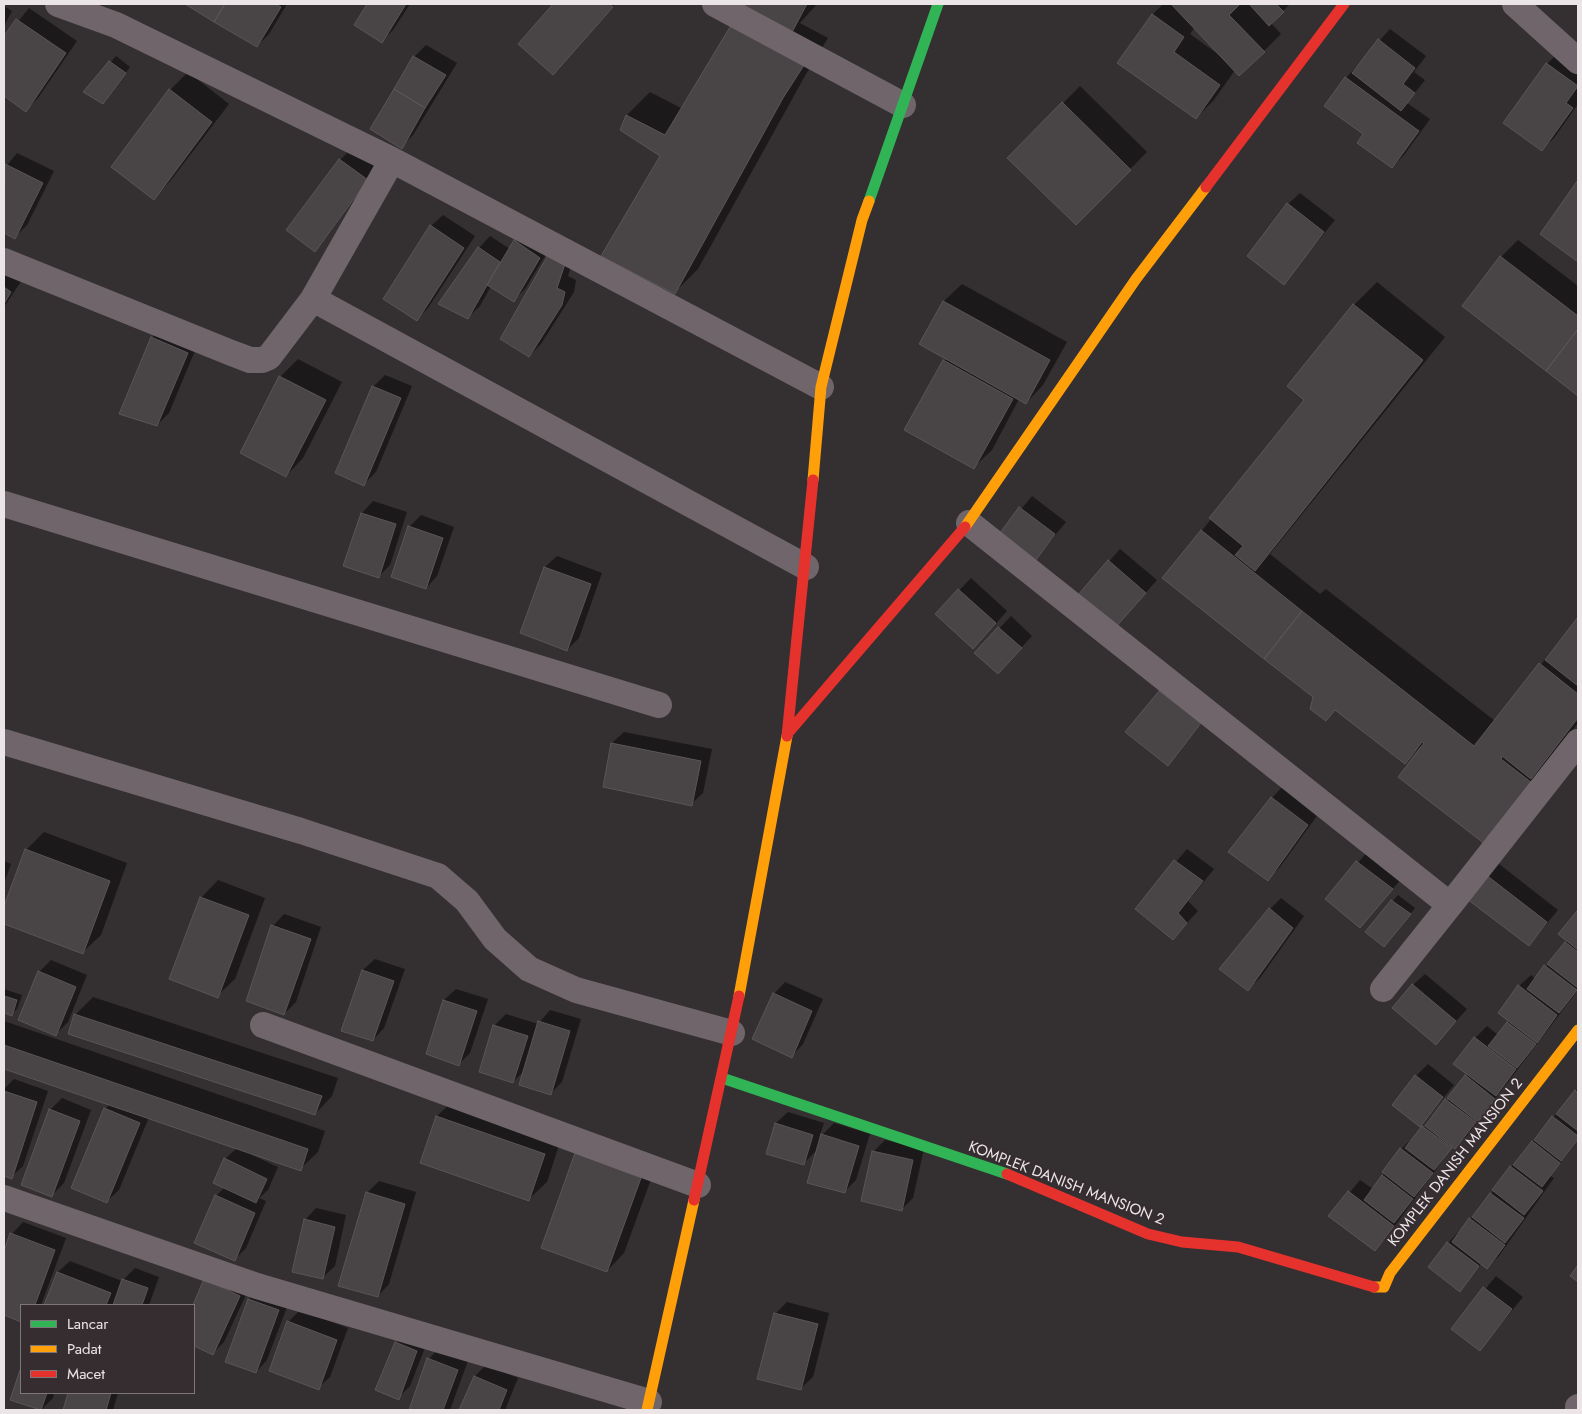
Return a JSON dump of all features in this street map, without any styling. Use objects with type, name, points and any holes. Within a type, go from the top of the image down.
[{"type":"street","points":[[58,4],[116,25],[392,160],[821,387]]},
{"type":"street","points":[[715,4],[903,105]]},
{"type":"street","points":[[4,1198],[258,1286],[648,1406],[732,1033],[788,733],[806,567],[821,387],[862,220],[938,4]]},
{"type":"street","points":[[788,733],[969,523],[1136,279],[1344,4]]},
{"type":"street","points":[[1515,4],[1578,61]]},
{"type":"street","points":[[4,261],[250,360],[269,357],[313,298],[392,160]]},
{"type":"street","points":[[313,298],[806,567]]},
{"type":"street","points":[[4,504],[660,705]]},
{"type":"street","points":[[969,523],[1450,905]]},
{"type":"street","points":[[4,742],[301,831],[438,876],[467,901],[495,939],[529,969],[576,990],[732,1033]]},
{"type":"street","points":[[1383,989],[1578,742]]},
{"type":"street","points":[[262,1025],[698,1185]]},
{"type":"street","name":"KOMPLEK DANISH MANSION 2","points":[[722,1078],[1001,1172],[1148,1234],[1182,1242],[1238,1248],[1369,1287],[1384,1287],[1390,1273],[1578,1030]]},
{"type":"building","points":[[185,4],[225,4],[214,22]]},
{"type":"building","points":[[225,4],[275,4],[281,7],[257,47],[214,22]]},
{"type":"building","points":[[367,4],[406,4],[382,43],[354,25]]},
{"type":"building","points":[[553,4],[609,4],[613,7],[553,75],[518,44]]},
{"type":"building","points":[[735,4],[807,4],[791,34]]},
{"type":"building","points":[[1171,4],[1240,4],[1229,15],[1265,52],[1239,76]]},
{"type":"building","points":[[1249,4],[1276,4],[1284,12],[1269,26]]},
{"type":"building","points":[[1152,14],[1184,37],[1174,52],[1220,85],[1196,119],[1117,63]]},
{"type":"building","points":[[16,19],[66,53],[26,112],[4,96],[4,36]]},
{"type":"building","points":[[733,22],[806,62],[783,98],[675,294],[601,256],[660,156],[620,130],[626,115],[665,135]]},
{"type":"building","points":[[1378,39],[1415,68],[1403,84],[1415,93],[1401,111],[1352,73]]},
{"type":"building","points":[[413,56],[446,75],[425,108],[394,89]]},
{"type":"building","points":[[109,61],[126,73],[103,104],[83,92]]},
{"type":"building","points":[[1546,63],[1578,86],[1566,103],[1573,108],[1542,151],[1503,123]]},
{"type":"building","points":[[1345,77],[1419,131],[1392,168],[1357,143],[1363,134],[1324,106]]},
{"type":"building","points":[[169,89],[212,122],[154,200],[111,167]]},
{"type":"building","points":[[394,89],[425,108],[402,149],[370,129]]},
{"type":"building","points":[[1062,102],[1131,170],[1076,225],[1007,158]]},
{"type":"building","points":[[339,159],[368,180],[315,252],[286,230]]},
{"type":"building","points":[[5,164],[43,183],[15,239],[4,233]]},
{"type":"building","points":[[1578,180],[1578,262],[1540,234]]},
{"type":"building","points":[[1287,203],[1324,232],[1284,285],[1247,256]]},
{"type":"building","points":[[430,225],[464,248],[417,321],[383,299]]},
{"type":"building","points":[[514,240],[540,258],[514,302],[487,285]]},
{"type":"building","points":[[478,247],[500,262],[468,319],[438,304]]},
{"type":"building","points":[[548,255],[565,264],[557,288],[565,292],[562,305],[529,357],[500,339]]},
{"type":"building","points":[[1500,256],[1578,316],[1578,329],[1546,371],[1462,306]]},
{"type":"building","points":[[4,287],[11,292],[4,304]]},
{"type":"building","points":[[943,301],[1050,360],[1026,404],[919,344]]},
{"type":"building","points":[[1353,304],[1423,360],[1255,571],[1235,555],[1243,546],[1209,518],[1304,400],[1287,386]]},
{"type":"building","points":[[1578,329],[1578,396],[1546,371]]},
{"type":"building","points":[[151,337],[188,353],[157,426],[119,414]]},
{"type":"building","points":[[943,360],[1013,399],[974,469],[904,430]]},
{"type":"building","points":[[279,376],[326,400],[286,477],[240,453]]},
{"type":"building","points":[[372,386],[401,398],[364,486],[335,473]]},
{"type":"building","points":[[1019,507],[1055,534],[1033,564],[997,537]]},
{"type":"building","points":[[361,513],[396,524],[379,578],[343,566]]},
{"type":"building","points":[[408,526],[443,538],[426,589],[391,577]]},
{"type":"building","points":[[1201,530],[1302,611],[1264,659],[1162,578]]},
{"type":"building","points":[[1108,560],[1146,593],[1115,628],[1077,596]]},
{"type":"building","points":[[544,567],[591,584],[567,651],[520,633]]},
{"type":"building","points":[[958,589],[996,623],[973,649],[935,614]]},
{"type":"building","points":[[1302,611],[1474,746],[1539,663],[1578,694],[1578,718],[1531,779],[1502,756],[1501,759],[1536,786],[1490,848],[1398,777],[1424,743],[1422,742],[1405,764],[1335,710],[1326,721],[1310,709],[1313,697],[1264,659]]},
{"type":"building","points":[[1578,617],[1578,686],[1545,660]]},
{"type":"building","points":[[998,627],[1022,648],[998,674],[974,653]]},
{"type":"building","points":[[1159,691],[1201,723],[1168,766],[1125,732]]},
{"type":"building","points":[[611,743],[701,761],[692,806],[603,787]]},
{"type":"building","points":[[1271,797],[1308,825],[1268,881],[1228,852]]},
{"type":"building","points":[[25,849],[110,881],[83,954],[4,924],[4,906]]},
{"type":"building","points":[[1174,860],[1203,881],[1178,913],[1187,923],[1173,940],[1135,909]]},
{"type":"building","points":[[1356,861],[1393,889],[1360,928],[1325,899]]},
{"type":"building","points":[[1481,871],[1547,922],[1529,946],[1463,896]]},
{"type":"building","points":[[200,897],[249,915],[218,998],[169,979]]},
{"type":"building","points":[[1391,900],[1411,914],[1384,947],[1365,932]]},
{"type":"building","points":[[1269,908],[1293,928],[1248,991],[1219,969]]},
{"type":"building","points":[[1578,912],[1578,950],[1558,934]]},
{"type":"building","points":[[271,925],[311,939],[284,1015],[246,1001]]},
{"type":"building","points":[[1565,942],[1578,952],[1578,988],[1547,964]]},
{"type":"building","points":[[1544,965],[1577,990],[1559,1013],[1527,989]]},
{"type":"building","points":[[362,970],[394,981],[373,1041],[341,1031]]},
{"type":"building","points":[[38,971],[76,987],[56,1036],[18,1020]]},
{"type":"building","points":[[1412,984],[1456,1021],[1436,1045],[1392,1008]]},
{"type":"building","points":[[1518,985],[1557,1015],[1537,1043],[1498,1013]]},
{"type":"building","points":[[773,993],[812,1011],[792,1058],[752,1039]]},
{"type":"building","points":[[4,996],[17,1000],[12,1016],[4,1013]]},
{"type":"building","points":[[443,1000],[477,1011],[459,1066],[426,1054]]},
{"type":"building","points":[[74,1014],[322,1096],[315,1115],[68,1034]]},
{"type":"building","points":[[538,1021],[570,1031],[551,1095],[519,1085]]},
{"type":"building","points":[[1507,1022],[1536,1044],[1517,1068],[1488,1046]]},
{"type":"building","points":[[493,1025],[528,1036],[513,1083],[479,1072]]},
{"type":"building","points":[[1474,1037],[1516,1069],[1496,1096],[1453,1064]]},
{"type":"building","points":[[4,1045],[308,1149],[301,1171],[4,1069]]},
{"type":"building","points":[[1415,1075],[1443,1097],[1420,1127],[1392,1105]]},
{"type":"building","points":[[1465,1075],[1495,1099],[1478,1122],[1447,1098]]},
{"type":"building","points":[[1575,1090],[1578,1093],[1578,1131],[1556,1114]]},
{"type":"building","points":[[4,1091],[37,1102],[12,1179],[4,1176]]},
{"type":"building","points":[[1445,1099],[1476,1122],[1455,1149],[1425,1126]]},
{"type":"building","points":[[104,1108],[140,1123],[107,1203],[71,1188]]},
{"type":"building","points":[[49,1109],[80,1121],[52,1197],[21,1185]]},
{"type":"building","points":[[436,1116],[545,1154],[529,1201],[420,1163]]},
{"type":"building","points":[[1552,1116],[1578,1136],[1578,1139],[1561,1161],[1534,1140]]},
{"type":"building","points":[[775,1123],[813,1135],[804,1165],[766,1154]]},
{"type":"building","points":[[1422,1126],[1452,1148],[1434,1170],[1405,1148]]},
{"type":"building","points":[[821,1134],[859,1146],[845,1193],[807,1183]]},
{"type":"building","points":[[1532,1141],[1560,1163],[1542,1187],[1513,1165]]},
{"type":"building","points":[[1400,1148],[1433,1173],[1414,1197],[1382,1172]]},
{"type":"building","points":[[872,1151],[913,1160],[902,1211],[861,1201]]},
{"type":"building","points":[[575,1153],[641,1178],[607,1272],[541,1248]]},
{"type":"building","points":[[224,1158],[267,1179],[256,1203],[213,1183]]},
{"type":"building","points":[[1510,1166],[1543,1191],[1524,1215],[1492,1190]]},
{"type":"building","points":[[1382,1175],[1413,1199],[1394,1223],[1364,1200]]},
{"type":"building","points":[[1348,1191],[1394,1226],[1375,1251],[1328,1216]]},
{"type":"building","points":[[366,1192],[405,1204],[378,1297],[338,1286]]},
{"type":"building","points":[[1490,1193],[1524,1218],[1505,1243],[1472,1217]]},
{"type":"building","points":[[215,1195],[255,1213],[235,1261],[194,1243]]},
{"type":"building","points":[[1469,1218],[1505,1245],[1487,1269],[1452,1242]]},
{"type":"building","points":[[304,1219],[335,1227],[323,1279],[292,1272]]},
{"type":"building","points":[[10,1233],[55,1250],[35,1304],[20,1304],[20,1322],[4,1315],[4,1251]]},
{"type":"building","points":[[1447,1242],[1479,1266],[1460,1292],[1428,1267]]},
{"type":"building","points":[[1578,1265],[1578,1282],[1570,1276]]},
{"type":"building","points":[[57,1272],[111,1293],[106,1304],[44,1304]]},
{"type":"building","points":[[122,1279],[148,1288],[142,1304],[113,1304]]},
{"type":"building","points":[[204,1279],[240,1296],[213,1355],[195,1346],[195,1304],[193,1304]]},
{"type":"building","points":[[1483,1287],[1512,1309],[1480,1351],[1451,1329]]},
{"type":"building","points":[[248,1299],[279,1310],[256,1373],[225,1362]]},
{"type":"building","points":[[774,1313],[818,1324],[801,1390],[757,1379]]},
{"type":"building","points":[[287,1321],[337,1340],[319,1390],[269,1371]]},
{"type":"building","points":[[395,1342],[417,1351],[399,1400],[375,1390]]},
{"type":"building","points":[[427,1358],[458,1370],[443,1410],[409,1410]]},
{"type":"building","points":[[20,1370],[20,1394],[47,1394],[41,1410],[10,1400]]},
{"type":"building","points":[[474,1376],[507,1390],[499,1410],[459,1410]]},
{"type":"building","points":[[68,1394],[111,1394],[106,1410],[63,1410]]},
{"type":"traffic: fast","points":[[869,201],[938,4]]},
{"type":"traffic: fast","points":[[722,1078],[1007,1174]]},
{"type":"traffic: slow","points":[[965,527],[1136,279],[1206,187]]},
{"type":"traffic: slow","points":[[813,480],[821,387],[862,220],[869,201]]},
{"type":"traffic: slow","points":[[739,996],[787,736]]},
{"type":"traffic: slow","points":[[1374,1287],[1384,1287],[1390,1273],[1578,1030]]},
{"type":"traffic: slow","points":[[647,1410],[694,1200]]},
{"type":"traffic: jam","points":[[1206,187],[1344,4]]},
{"type":"traffic: jam","points":[[787,736],[813,480]]},
{"type":"traffic: jam","points":[[788,733],[965,527]]},
{"type":"traffic: jam","points":[[694,1200],[739,996]]},
{"type":"traffic: jam","points":[[1007,1174],[1148,1234],[1182,1242],[1238,1247],[1374,1287]]}]
